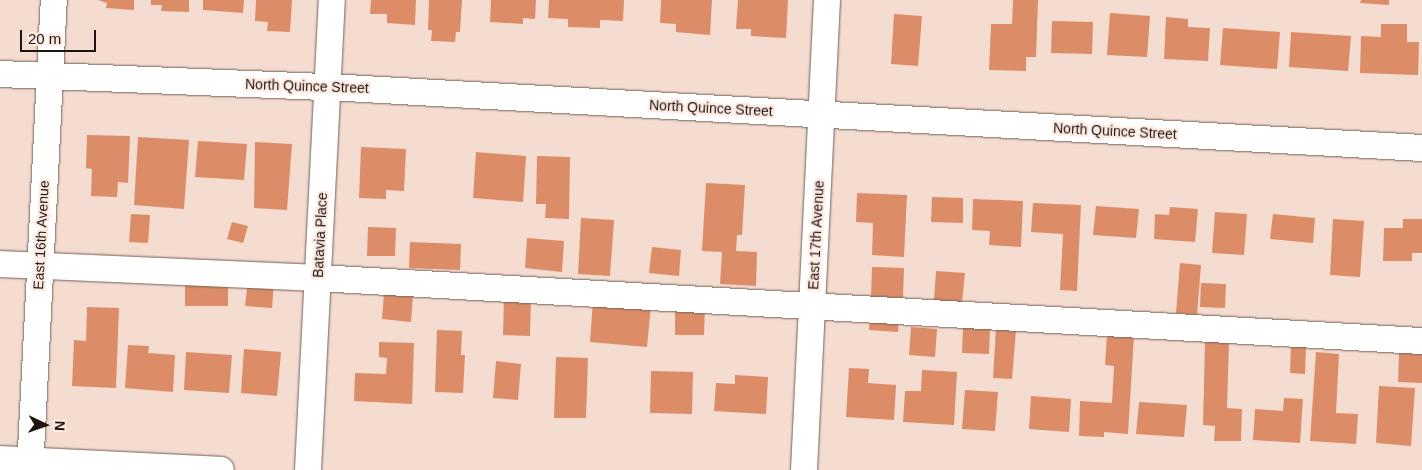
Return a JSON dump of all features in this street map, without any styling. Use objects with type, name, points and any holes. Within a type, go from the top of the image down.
[{"type":"street","name":"East 16th Avenue","points":[[30,465],[54,0]]},
{"type":"street","name":"Batavia Place","points":[[308,470],[332,0]]},
{"type":"street","name":"East 17th Avenue","points":[[804,470],[827,0]]},
{"type":"street","name":"North Quince Street","points":[[0,74],[328,87],[1422,148]]},
{"type":"street","points":[[0,264],[318,278],[1422,341]]},
{"type":"street","points":[[0,459],[30,465],[221,470]]},
{"type":"building","points":[[98,0],[134,0],[134,10],[106,8],[107,3]]},
{"type":"building","points":[[151,0],[189,0],[189,12],[161,11],[162,5],[151,5]]},
{"type":"building","points":[[203,0],[244,0],[243,13],[203,10]]},
{"type":"building","points":[[256,0],[292,0],[290,32],[267,31],[268,22],[255,21]]},
{"type":"building","points":[[371,0],[416,0],[415,25],[387,23],[387,14],[370,14]]},
{"type":"building","points":[[429,0],[462,0],[460,32],[456,32],[455,42],[431,41],[432,30],[428,30]]},
{"type":"building","points":[[491,0],[536,0],[535,19],[523,18],[523,24],[490,22]]},
{"type":"building","points":[[549,0],[624,0],[623,21],[600,20],[600,28],[568,27],[568,19],[548,18]]},
{"type":"building","points":[[661,0],[712,0],[710,35],[676,32],[676,24],[660,23]]},
{"type":"building","points":[[738,0],[788,0],[786,38],[751,36],[751,29],[736,29]]},
{"type":"building","points":[[1013,0],[1038,0],[1036,57],[1026,57],[1026,71],[989,70],[991,24],[1012,24]]},
{"type":"building","points":[[1361,0],[1389,0],[1389,5],[1360,3]]},
{"type":"building","points":[[1110,13],[1150,16],[1147,57],[1107,55]]},
{"type":"building","points":[[894,14],[922,16],[918,66],[891,64]]},
{"type":"building","points":[[1166,17],[1188,19],[1188,27],[1210,28],[1208,61],[1164,59]]},
{"type":"building","points":[[1052,21],[1093,22],[1092,54],[1051,53]]},
{"type":"building","points":[[1381,24],[1407,24],[1407,42],[1419,42],[1418,75],[1360,73],[1361,36],[1381,37]]},
{"type":"building","points":[[1223,28],[1280,32],[1277,69],[1220,65]]},
{"type":"building","points":[[1291,32],[1351,36],[1348,71],[1289,67]]},
{"type":"building","points":[[87,135],[130,136],[128,183],[118,182],[117,197],[91,196],[92,169],[86,168]]},
{"type":"building","points":[[138,137],[189,140],[184,209],[134,205]]},
{"type":"building","points":[[198,141],[247,144],[244,180],[195,177]]},
{"type":"building","points":[[255,142],[292,144],[287,210],[254,208]]},
{"type":"building","points":[[361,147],[406,149],[404,191],[386,190],[386,199],[359,198]]},
{"type":"building","points":[[476,152],[526,156],[523,202],[473,198]]},
{"type":"building","points":[[537,156],[570,157],[569,219],[545,218],[546,204],[536,204]]},
{"type":"building","points":[[706,183],[745,185],[742,235],[737,235],[736,251],[757,252],[756,286],[720,284],[722,252],[702,251]]},
{"type":"building","points":[[857,193],[907,195],[904,257],[872,255],[873,223],[856,222]]},
{"type":"building","points":[[932,197],[963,198],[963,223],[931,222]]},
{"type":"building","points":[[973,199],[1023,201],[1021,247],[989,245],[990,231],[972,230]]},
{"type":"building","points":[[1033,203],[1081,205],[1077,291],[1060,290],[1063,234],[1031,232]]},
{"type":"building","points":[[1096,206],[1139,209],[1136,238],[1093,235]]},
{"type":"building","points":[[1170,207],[1198,209],[1195,242],[1154,239],[1155,214],[1169,215]]},
{"type":"building","points":[[1215,212],[1247,214],[1244,255],[1212,253]]},
{"type":"building","points":[[131,214],[150,215],[148,243],[129,242]]},
{"type":"building","points":[[1273,214],[1315,218],[1313,243],[1270,239]]},
{"type":"building","points":[[581,218],[614,220],[610,276],[578,274]]},
{"type":"building","points":[[1333,219],[1364,221],[1360,277],[1330,275]]},
{"type":"building","points":[[1403,219],[1422,219],[1422,253],[1412,253],[1412,261],[1383,261],[1384,228],[1403,228]]},
{"type":"building","points":[[232,222],[248,226],[243,243],[227,239]]},
{"type":"building","points":[[368,227],[396,228],[395,256],[367,256]]},
{"type":"building","points":[[527,238],[564,241],[562,272],[525,268]]},
{"type":"building","points":[[410,242],[461,244],[460,270],[409,268]]},
{"type":"building","points":[[652,247],[681,250],[679,276],[649,273]]},
{"type":"building","points":[[1180,263],[1201,265],[1197,315],[1176,313]]},
{"type":"building","points":[[872,267],[904,268],[903,298],[871,297]]},
{"type":"building","points":[[936,271],[965,273],[962,303],[934,300]]},
{"type":"building","points":[[185,279],[228,279],[228,306],[185,306]]},
{"type":"building","points":[[248,280],[274,282],[272,308],[245,306]]},
{"type":"building","points":[[1201,283],[1226,284],[1225,308],[1200,307]]},
{"type":"building","points":[[384,293],[413,295],[411,322],[382,319]]},
{"type":"building","points":[[504,295],[531,296],[530,336],[503,335]]},
{"type":"building","points":[[593,300],[651,305],[647,347],[590,342]]},
{"type":"building","points":[[675,303],[705,304],[704,335],[675,335]]},
{"type":"building","points":[[87,307],[119,308],[116,388],[72,386],[74,340],[86,341]]},
{"type":"building","points":[[870,318],[899,319],[898,332],[869,330]]},
{"type":"building","points":[[963,326],[990,328],[989,354],[962,353]]},
{"type":"building","points":[[911,327],[937,329],[935,357],[909,355]]},
{"type":"building","points":[[996,328],[1016,330],[1012,379],[993,378]]},
{"type":"building","points":[[437,330],[462,331],[461,355],[465,355],[463,393],[435,392]]},
{"type":"building","points":[[1107,335],[1134,336],[1128,434],[1104,432],[1104,437],[1079,436],[1080,401],[1112,403],[1114,366],[1105,365]]},
{"type":"building","points":[[379,342],[414,343],[412,404],[354,401],[355,373],[386,374],[387,358],[379,357]]},
{"type":"building","points":[[1205,342],[1229,342],[1227,408],[1242,409],[1241,441],[1214,441],[1215,426],[1203,425]]},
{"type":"building","points":[[128,345],[149,346],[148,353],[175,355],[173,392],[125,388]]},
{"type":"building","points":[[1291,345],[1306,346],[1305,374],[1290,373]]},
{"type":"building","points":[[244,349],[281,352],[277,396],[241,393]]},
{"type":"building","points":[[186,352],[232,355],[229,393],[184,390]]},
{"type":"building","points":[[1316,352],[1339,354],[1336,413],[1358,414],[1356,444],[1310,441]]},
{"type":"building","points":[[1399,353],[1422,353],[1422,383],[1398,382]]},
{"type":"building","points":[[556,357],[588,358],[586,418],[554,418]]},
{"type":"building","points":[[496,361],[521,364],[518,400],[493,398]]},
{"type":"building","points":[[849,368],[869,369],[868,383],[896,385],[894,420],[846,417]]},
{"type":"building","points":[[922,370],[957,372],[954,425],[903,422],[905,391],[921,391]]},
{"type":"building","points":[[651,371],[693,372],[692,414],[650,413]]},
{"type":"building","points":[[735,375],[768,377],[766,414],[714,411],[716,383],[735,384]]},
{"type":"building","points":[[1379,386],[1415,388],[1411,446],[1376,443]]},
{"type":"building","points":[[965,390],[998,392],[995,431],[962,429]]},
{"type":"building","points":[[1031,396],[1071,399],[1069,432],[1029,429]]},
{"type":"building","points":[[1284,398],[1303,399],[1300,443],[1253,440],[1255,409],[1283,411]]},
{"type":"building","points":[[1139,402],[1187,405],[1184,437],[1136,434]]}]
